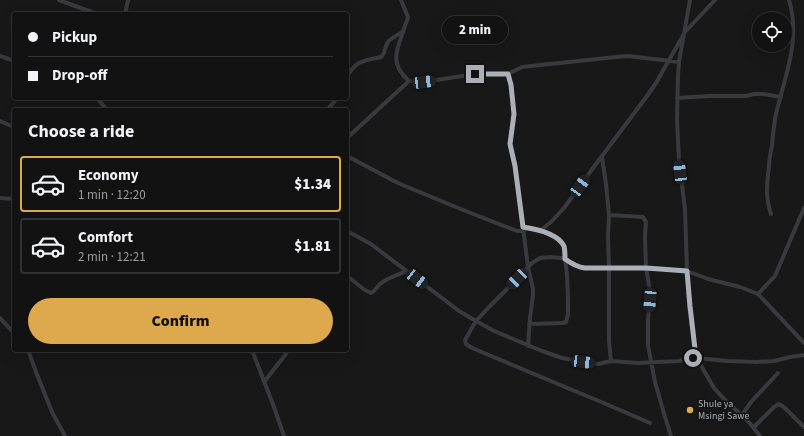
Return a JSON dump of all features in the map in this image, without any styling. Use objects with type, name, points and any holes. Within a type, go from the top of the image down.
[{"type":"street","points":[[59,0],[92,12]]},
{"type":"street","points":[[125,12],[128,0]]},
{"type":"street","points":[[401,0],[408,17],[396,57],[396,64],[399,70],[409,80],[424,82],[475,74],[508,74],[522,67],[628,56],[679,62]]},
{"type":"street","points":[[690,0],[679,62],[677,98],[679,161],[685,209],[687,271],[696,356],[714,388],[754,427],[760,436]]},
{"type":"street","points":[[540,231],[564,208],[647,96],[685,32],[715,0]]},
{"type":"street","points":[[771,214],[766,197],[766,187],[775,117],[791,58],[793,19],[789,0]]},
{"type":"street","points":[[349,74],[355,65],[360,62],[384,55],[388,42],[403,32]]},
{"type":"street","points":[[0,56],[12,59]]},
{"type":"street","points":[[508,74],[511,85],[514,114],[510,144],[515,166],[528,267],[533,289],[528,346]]},
{"type":"street","points":[[349,136],[409,80]]},
{"type":"street","points":[[677,98],[746,96],[754,94],[781,97]]},
{"type":"street","points":[[99,100],[105,108]]},
{"type":"street","points":[[329,108],[335,100]]},
{"type":"street","points":[[0,121],[12,126]]},
{"type":"street","points":[[349,157],[396,182],[458,208],[518,231],[524,229],[540,231],[560,241],[564,247],[565,259],[568,307],[566,322],[529,324]]},
{"type":"street","points":[[602,157],[609,215],[610,361]]},
{"type":"street","points":[[0,198],[12,199]]},
{"type":"street","points":[[758,294],[775,276],[804,208]]},
{"type":"street","points":[[609,215],[643,217],[646,222],[646,268],[650,291],[647,336],[648,346],[671,436]]},
{"type":"street","points":[[349,232],[371,244],[460,311],[476,321],[494,331],[528,346],[562,358],[598,364],[610,361],[652,363],[684,360],[696,356],[727,361],[756,362],[774,361],[804,355]]},
{"type":"street","points":[[650,423],[472,348],[466,344],[466,340],[476,321],[532,263],[540,258],[557,258],[565,259],[575,266],[580,267],[646,268],[687,271],[708,279],[740,287],[758,294],[804,343]]},
{"type":"street","points":[[349,278],[371,293],[374,292],[380,284],[407,271]]},
{"type":"street","points":[[0,318],[12,331]]},
{"type":"street","points":[[29,352],[52,412],[65,436]]},
{"type":"street","points":[[253,352],[284,436]]},
{"type":"street","points":[[264,382],[287,352]]},
{"type":"street","points":[[742,415],[751,402],[778,373]]},
{"type":"street","points":[[754,427],[779,404],[785,408],[804,428]]},
{"type":"place","name":"Shule ya Msingi Sawe","points":[[690,410]]},
{"type":"route","points":[[475,74],[508,74],[513,97],[514,114],[510,144],[515,166],[523,227],[548,234],[560,241],[564,247],[565,259],[575,266],[585,268],[646,268],[687,271],[696,353],[693,358]]}]
